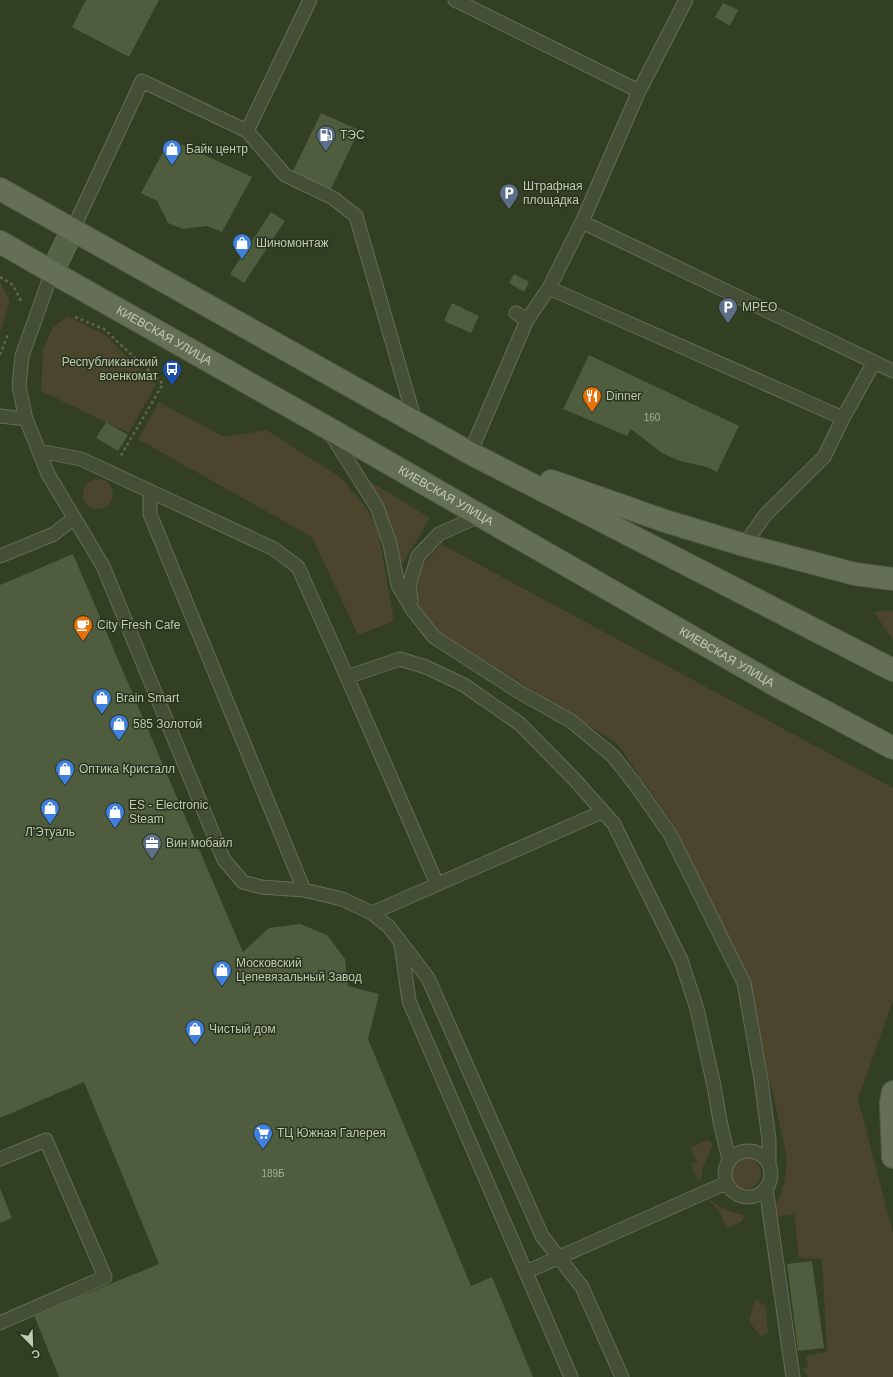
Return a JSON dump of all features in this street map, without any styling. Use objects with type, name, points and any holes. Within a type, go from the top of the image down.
[{"type":"main road","points":[[0,189],[470,453],[893,670]]},
{"type":"main road","name":"КИЕВСКАЯ УЛИЦА","points":[[0,242],[777,686],[893,748]]},
{"type":"main road","points":[[470,453],[665,521],[744,545],[856,574],[893,579]]},
{"type":"main road","points":[[893,1092],[891,1103],[893,1157]]},
{"type":"street","points":[[52,272],[73,230]]},
{"type":"lane","points":[[247,131],[310,0]]},
{"type":"lane","points":[[455,0],[639,91]]},
{"type":"lane","points":[[470,453],[522,316],[549,288],[582,222],[639,91],[686,0]]},
{"type":"lane","points":[[73,230],[142,81],[247,131],[285,175],[333,198],[356,216],[414,421]]},
{"type":"lane","points":[[582,222],[893,371]]},
{"type":"lane","points":[[52,272],[22,356],[18,386],[26,419],[48,474],[103,566],[224,860],[243,882],[261,887],[304,890],[342,899],[372,913],[389,927],[401,942],[428,978],[542,1236],[582,1287],[622,1377]]},
{"type":"lane","points":[[549,288],[843,418]]},
{"type":"lane","points":[[744,545],[766,514],[824,457],[843,418],[874,362]]},
{"type":"lane","points":[[0,416],[26,419]]},
{"type":"lane","points":[[326,427],[377,508],[390,544],[398,585],[412,609],[434,637],[520,693],[571,721],[613,756],[635,784],[670,834],[744,983],[761,1079],[768,1132],[769,1165],[771,1173],[770,1181],[766,1188],[755,1196],[748,1197],[735,1194],[726,1183],[726,1167],[729,1160],[734,1155],[747,1151],[760,1155],[769,1165]]},
{"type":"lane","points":[[40,452],[81,459],[274,549],[298,567],[437,884]]},
{"type":"lane","points":[[150,491],[150,514],[304,890]]},
{"type":"lane","points":[[412,609],[409,585],[418,556],[439,534],[479,516]]},
{"type":"lane","points":[[0,556],[54,534],[74,518]]},
{"type":"lane","points":[[347,677],[400,658],[426,667],[464,686],[520,724],[575,780],[614,824],[681,960],[697,1009],[729,1160]]},
{"type":"lane","points":[[372,913],[602,812]]},
{"type":"lane","points":[[401,942],[410,1001],[571,1377]]},
{"type":"lane","points":[[0,1159],[46,1140],[105,1277],[0,1323]]},
{"type":"lane","points":[[526,1272],[726,1183]]},
{"type":"lane","points":[[766,1188],[793,1377]]},
{"type":"path","points":[[0,277],[13,285],[21,301],[18,308]]},
{"type":"path","points":[[76,317],[104,329],[163,384],[111,473]]},
{"type":"path","points":[[0,355],[11,328]]},
{"type":"shaded area","points":[[0,282],[10,301],[0,333]]},
{"type":"shaded area","points":[[68,316],[107,336],[156,384],[129,433],[41,391],[43,349],[53,327]]},
{"type":"shaded area","points":[[159,402],[224,437],[266,430],[340,477],[367,509],[378,530],[394,621],[358,635],[312,537],[138,439]]},
{"type":"shaded area","points":[[364,478],[430,518],[402,564],[389,520]]},
{"type":"shaded area","points":[[98,479],[109,483],[113,494],[109,505],[98,509],[87,505],[83,494],[87,483]]},
{"type":"shaded area","points":[[441,544],[893,788],[893,1000],[858,1099],[893,1233],[893,1377],[808,1377],[803,1368],[808,1367],[806,1356],[827,1352],[822,1259],[799,1258],[794,1214],[774,1218],[775,1206],[784,1182],[786,1153],[748,982],[675,827],[617,743],[440,632],[419,606],[416,584],[420,568]]},
{"type":"shaded area","points":[[893,610],[893,640],[874,612]]},
{"type":"shaded area","points":[[707,1140],[713,1144],[703,1167],[701,1179],[698,1180],[691,1164],[697,1162],[691,1148]]},
{"type":"shaded area","points":[[742,1157],[748,1157],[758,1164],[761,1173],[760,1179],[754,1186],[748,1189],[742,1189],[732,1182],[729,1176],[729,1170],[736,1160]]},
{"type":"shaded area","points":[[708,1199],[726,1210],[745,1216],[741,1222],[726,1228],[720,1212]]},
{"type":"shaded area","points":[[755,1299],[766,1306],[768,1332],[761,1337],[749,1321]]},
{"type":"building","points":[[86,0],[159,0],[129,57],[72,27]]},
{"type":"building","points":[[723,3],[738,10],[730,26],[715,17]]},
{"type":"building","name":"ТЭС","points":[[321,113],[359,130],[331,189],[292,173]]},
{"type":"building","points":[[170,139],[252,177],[222,232],[207,226],[183,229],[168,223],[157,201],[141,193]]},
{"type":"building","points":[[271,212],[285,221],[244,283],[230,274]]},
{"type":"building","points":[[514,274],[529,282],[524,292],[509,283]]},
{"type":"building","points":[[452,303],[479,316],[471,333],[444,321]]},
{"type":"building","points":[[589,355],[739,426],[717,472],[707,467],[680,461],[662,453],[631,429],[627,436],[563,409]]},
{"type":"building","points":[[106,422],[128,435],[118,451],[96,438]]},
{"type":"building","points":[[73,554],[243,952],[269,928],[300,924],[327,935],[345,959],[348,986],[379,994],[368,1039],[471,1286],[492,1277],[533,1377],[59,1377],[34,1315],[159,1264],[84,1082],[0,1118],[0,585]]},
{"type":"building","points":[[0,1188],[12,1218],[0,1223]]},
{"type":"building","points":[[812,1261],[824,1348],[798,1351],[787,1264]]},
{"type":"place","name":"ТЭС","points":[[326,152]]},
{"type":"place","name":"Байк центр","points":[[172,166]]},
{"type":"place","name":"Штрафная площадка","points":[[509,210]]},
{"type":"place","name":"Шиномонтаж","points":[[242,260]]},
{"type":"place","name":"МРЕО","points":[[728,324]]},
{"type":"place","name":"Республиканский военкомат","points":[[172,386]]},
{"type":"place","name":"Dinner","points":[[592,413]]},
{"type":"place","name":"City Fresh Cafe","points":[[83,642]]},
{"type":"place","name":"Brain Smart","points":[[102,715]]},
{"type":"place","name":"585 Золотой","points":[[119,741]]},
{"type":"place","name":"Оптика Кристалл","points":[[65,786]]},
{"type":"place","name":"Л'Этуаль","points":[[50,825]]},
{"type":"place","name":"ES - Electronic Steam","points":[[115,829]]},
{"type":"place","name":"Вин мобайл","points":[[152,860]]},
{"type":"place","name":"Московский Цепевязальный Завод","points":[[222,987]]},
{"type":"place","name":"Чистый дом","points":[[195,1046]]},
{"type":"place","name":"ТЦ Южная Галерея","points":[[263,1150]]}]
